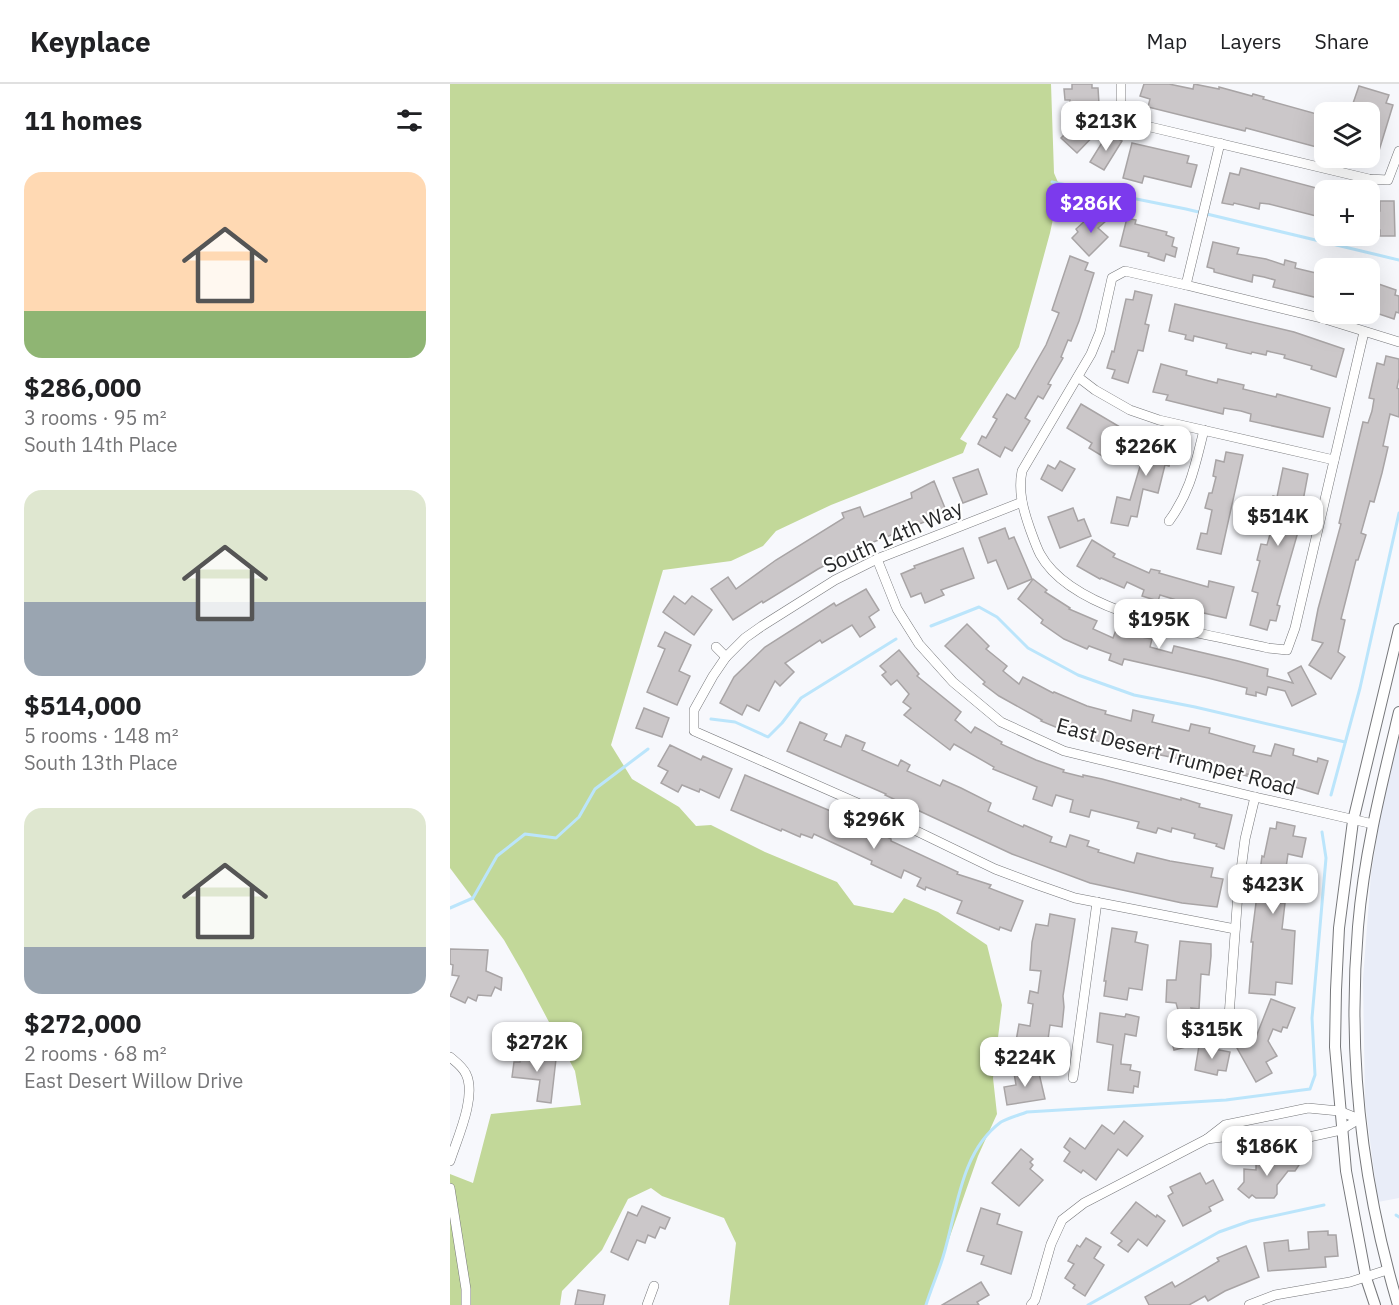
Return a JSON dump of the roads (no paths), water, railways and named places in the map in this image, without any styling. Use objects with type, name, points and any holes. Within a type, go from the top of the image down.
[{"type":"street","points":[[1121,84],[1121,116],[1142,125],[1369,179],[1388,180],[1399,151]]},
{"type":"street","points":[[1186,285],[1220,143]]},
{"type":"street","points":[[1364,332],[1295,628],[1287,650],[1268,648],[1137,618],[1098,603],[1076,591],[1054,571],[1041,555],[1018,487],[1022,471],[1091,354],[1100,332],[1112,278],[1125,271],[1325,319],[1399,342]]},
{"type":"street","points":[[1078,378],[1130,410],[1159,420],[1334,460]]},
{"type":"street","points":[[1169,521],[1182,504],[1189,489],[1204,430]]},
{"type":"street","name":"South 14th Way","points":[[1022,502],[877,559],[835,580],[762,626],[745,638],[726,657],[712,676],[694,710],[693,731],[869,808],[995,868],[1076,898],[1097,902]]},
{"type":"street","name":"East Desert Trumpet Road","points":[[877,559],[897,609],[919,644],[953,682],[1001,722],[1064,751],[1373,824]]},
{"type":"street","points":[[1375,1305],[1366,1278],[1346,1171],[1341,1130],[1335,1047],[1336,979],[1339,928],[1353,821],[1399,629]]},
{"type":"street","points":[[716,647],[726,657]]},
{"type":"street","points":[[1398,1305],[1387,1270],[1368,1189],[1359,1119],[1354,988],[1358,927],[1373,824],[1399,712]]},
{"type":"street","points":[[1229,1016],[1235,929],[1245,839],[1255,797]]},
{"type":"street","points":[[1073,1078],[1097,902],[1235,929]]},
{"type":"street","points":[[450,1057],[467,1075],[470,1089],[468,1105],[450,1161]]},
{"type":"street","points":[[1031,1305],[1035,1300],[1058,1217],[1207,1139],[1225,1125],[1308,1108],[1339,1111],[1359,1119]]},
{"type":"street","points":[[1207,1139],[1246,1134],[1261,1134],[1271,1138],[1309,1137],[1341,1130],[1359,1119]]},
{"type":"street","points":[[450,1188],[466,1289],[466,1305]]},
{"type":"street","points":[[1248,1305],[1275,1295],[1366,1278],[1387,1270]]},
{"type":"street","points":[[647,1305],[654,1286]]},
{"type":"waterway","points":[[1052,182],[1186,209],[1399,260]]},
{"type":"waterway","points":[[1331,795],[1360,688],[1399,513]]},
{"type":"waterway","points":[[931,626],[979,607],[997,617],[1028,648],[1078,675],[1134,695],[1345,742]]},
{"type":"waterway","points":[[711,719],[735,722],[768,737],[801,698],[896,639]]},
{"type":"waterway","points":[[450,908],[473,898],[497,856],[525,834],[556,838],[579,817],[595,789],[648,749]]},
{"type":"waterway","points":[[926,1305],[943,1257],[968,1166],[987,1135],[1001,1122],[1027,1112],[1226,1100],[1310,1089],[1315,1075],[1312,1018],[1326,858],[1322,832]]},
{"type":"waterway","points":[[1088,1305],[1219,1232],[1250,1221],[1324,1205]]}]
